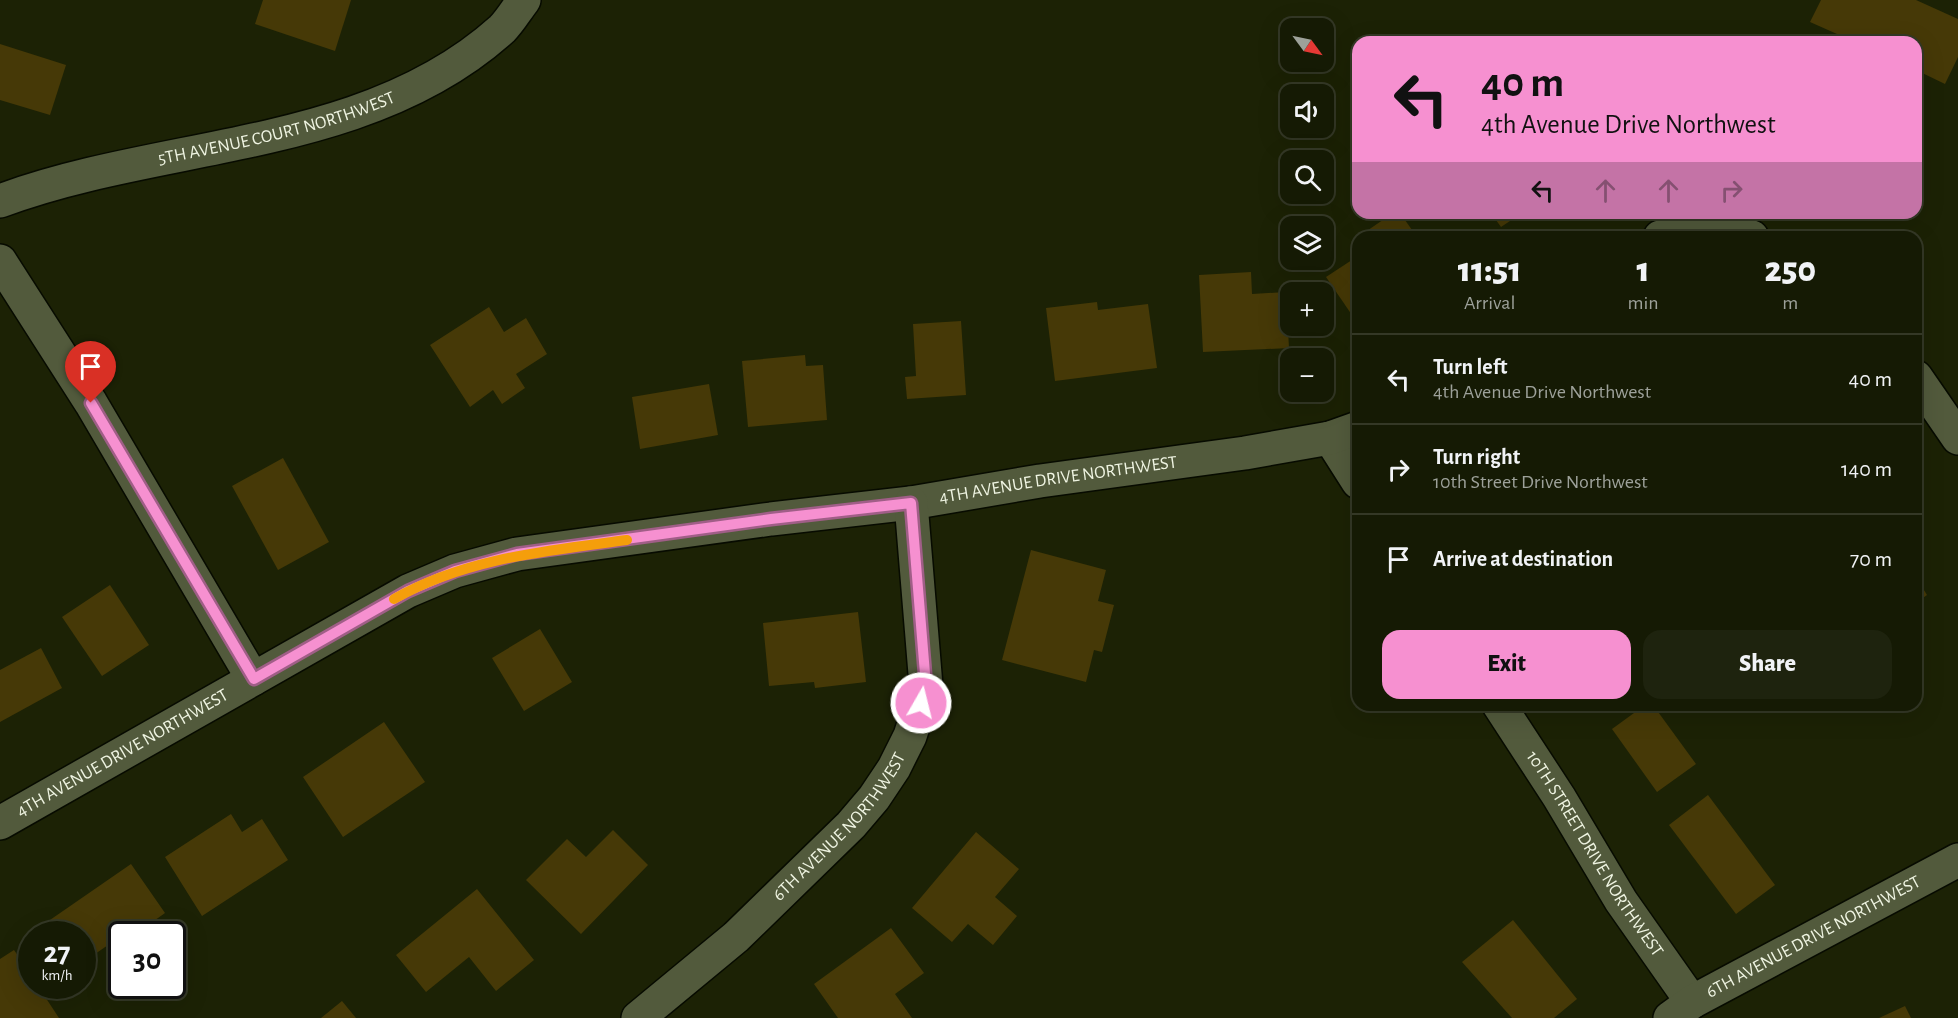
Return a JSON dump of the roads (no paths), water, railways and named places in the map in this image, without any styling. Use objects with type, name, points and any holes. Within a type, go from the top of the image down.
[{"type":"street","name":"5TH AVENUE COURT NORTHWEST","points":[[0,201],[98,174],[250,141],[365,109],[417,88],[465,56],[503,28],[524,0]]},
{"type":"street","points":[[1678,231],[1693,226],[1729,231]]},
{"type":"street","points":[[0,261],[91,403],[254,679]]},
{"type":"street","points":[[1922,386],[1958,438]]},
{"type":"street","points":[[1344,433],[1352,461]]},
{"type":"street","name":"4TH AVENUE DRIVE NORTHWEST","points":[[0,823],[408,591],[466,568],[517,554],[771,519],[911,503],[1344,433]]},
{"type":"street","name":"6TH AVENUE NORTHWEST","points":[[638,1018],[736,937],[851,825],[874,798],[894,768],[910,736],[926,686],[911,503]]},
{"type":"street","name":"10TH STREET DRIVE NORTHWEST","points":[[1503,711],[1559,796],[1621,901],[1681,1010]]},
{"type":"street","name":"6TH AVENUE DRIVE NORTHWEST","points":[[1681,1010],[1958,860]]}]
